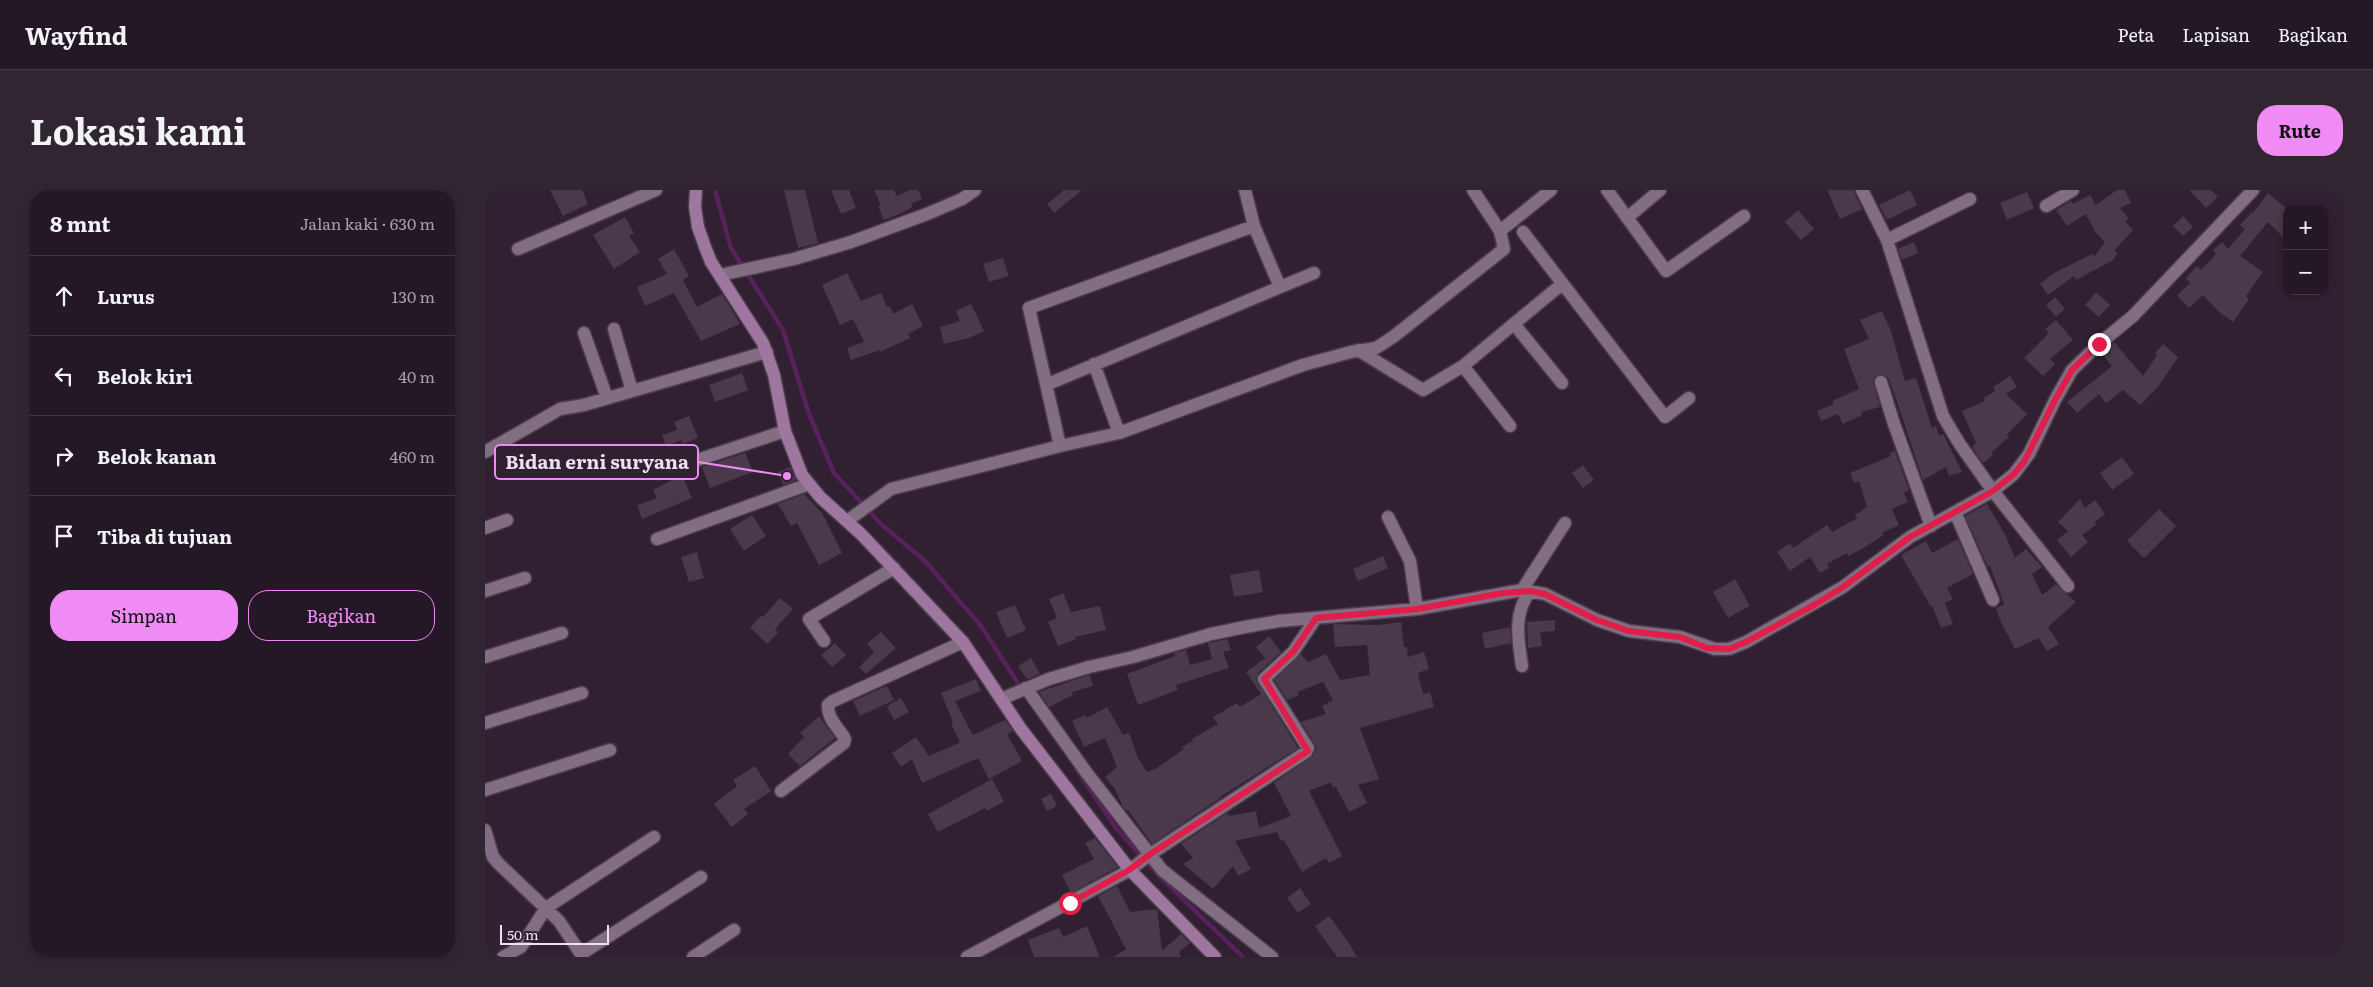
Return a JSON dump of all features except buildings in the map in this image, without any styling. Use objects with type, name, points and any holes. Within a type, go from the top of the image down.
[{"type":"street","points":[[518,249],[656,190]]},
{"type":"street","points":[[696,190],[698,227],[711,262],[726,273],[767,352],[790,448],[809,484],[894,568],[963,642],[1005,697],[1064,787],[1133,868],[1215,957]]},
{"type":"street","points":[[726,273],[794,259],[851,242],[927,214],[962,199],[975,190]]},
{"type":"street","points":[[1245,190],[1254,226],[1280,287]]},
{"type":"street","points":[[847,521],[891,489],[1119,433],[1303,365],[1358,350],[1376,348],[1393,337],[1505,249],[1500,230],[1473,190]]},
{"type":"street","points":[[1500,230],[1551,190]]},
{"type":"street","points":[[1607,190],[1666,271],[1744,216]]},
{"type":"street","points":[[1627,218],[1660,190]]},
{"type":"street","points":[[1862,190],[1887,240],[1943,416],[1959,443],[1993,491],[2068,586]]},
{"type":"street","points":[[2046,206],[2073,190]]},
{"type":"street","points":[[1005,697],[1089,667],[1133,657],[1211,634],[1261,623],[1417,609],[1526,591],[1545,594],[1597,620],[1629,631],[1680,637],[1707,648],[1725,649],[1746,642],[1816,604],[1843,587],[1910,537],[1993,491],[2014,474],[2024,462],[2072,370],[2099,344],[2133,316],[2253,190]]},
{"type":"street","points":[[1887,240],[1970,199]]},
{"type":"street","points":[[1060,446],[1048,384],[1029,308],[1254,226]]},
{"type":"street","points":[[1523,232],[1665,417],[1689,398]]},
{"type":"street","points":[[1048,384],[1315,273]]},
{"type":"street","points":[[1358,350],[1423,390],[1463,366],[1562,284]]},
{"type":"street","points":[[1515,324],[1562,384]]},
{"type":"street","points":[[614,329],[631,391]]},
{"type":"street","points":[[584,332],[607,398]]},
{"type":"street","points":[[485,452],[560,409],[584,405],[767,352]]},
{"type":"street","points":[[1094,364],[1119,433]]},
{"type":"street","points":[[1463,366],[1510,426]]},
{"type":"street","points":[[1881,382],[1931,526]]},
{"type":"street","points":[[658,473],[785,431]]},
{"type":"street","points":[[657,539],[809,484]]},
{"type":"street","points":[[1955,512],[1993,600]]},
{"type":"street","points":[[1388,517],[1410,561],[1417,609]]},
{"type":"street","points":[[485,528],[507,520]]},
{"type":"street","points":[[1522,666],[1517,629],[1523,600],[1526,591],[1565,523]]},
{"type":"street","points":[[824,641],[809,619],[894,568]]},
{"type":"street","points":[[485,592],[525,578]]},
{"type":"street","points":[[967,957],[1133,868],[1148,855],[1308,751],[1264,679],[1293,652],[1316,618]]},
{"type":"street","points":[[485,657],[562,633]]},
{"type":"street","points":[[781,791],[844,743],[845,739],[829,716],[828,705],[963,642]]},
{"type":"street","points":[[1024,689],[1148,855],[1179,884],[1272,957]]},
{"type":"street","points":[[485,724],[582,693]]},
{"type":"street","points":[[485,790],[610,750]]},
{"type":"street","points":[[485,830],[489,859],[559,921],[582,956],[701,877]]},
{"type":"street","points":[[503,957],[521,947],[546,908],[654,837]]},
{"type":"street","points":[[693,957],[734,930]]},
{"type":"waterway","points":[[715,190],[731,248],[783,330],[809,414],[834,473],[881,524],[925,561],[981,626],[1021,688]]},
{"type":"waterway","points":[[1076,769],[1116,828],[1160,877],[1243,957]]},
{"type":"place","name":"Bidan erni suryana","points":[[787,476]]},
{"type":"route","points":[[1070,903],[1129,870],[1308,751],[1308,748],[1264,679],[1293,652],[1316,618],[1444,606],[1522,590],[1545,594],[1597,620],[1629,631],[1680,637],[1689,639],[1707,648],[1729,649],[1746,642],[1816,604],[1843,587],[1910,537],[1993,491],[2014,474],[2029,454],[2072,370],[2099,344]]}]
